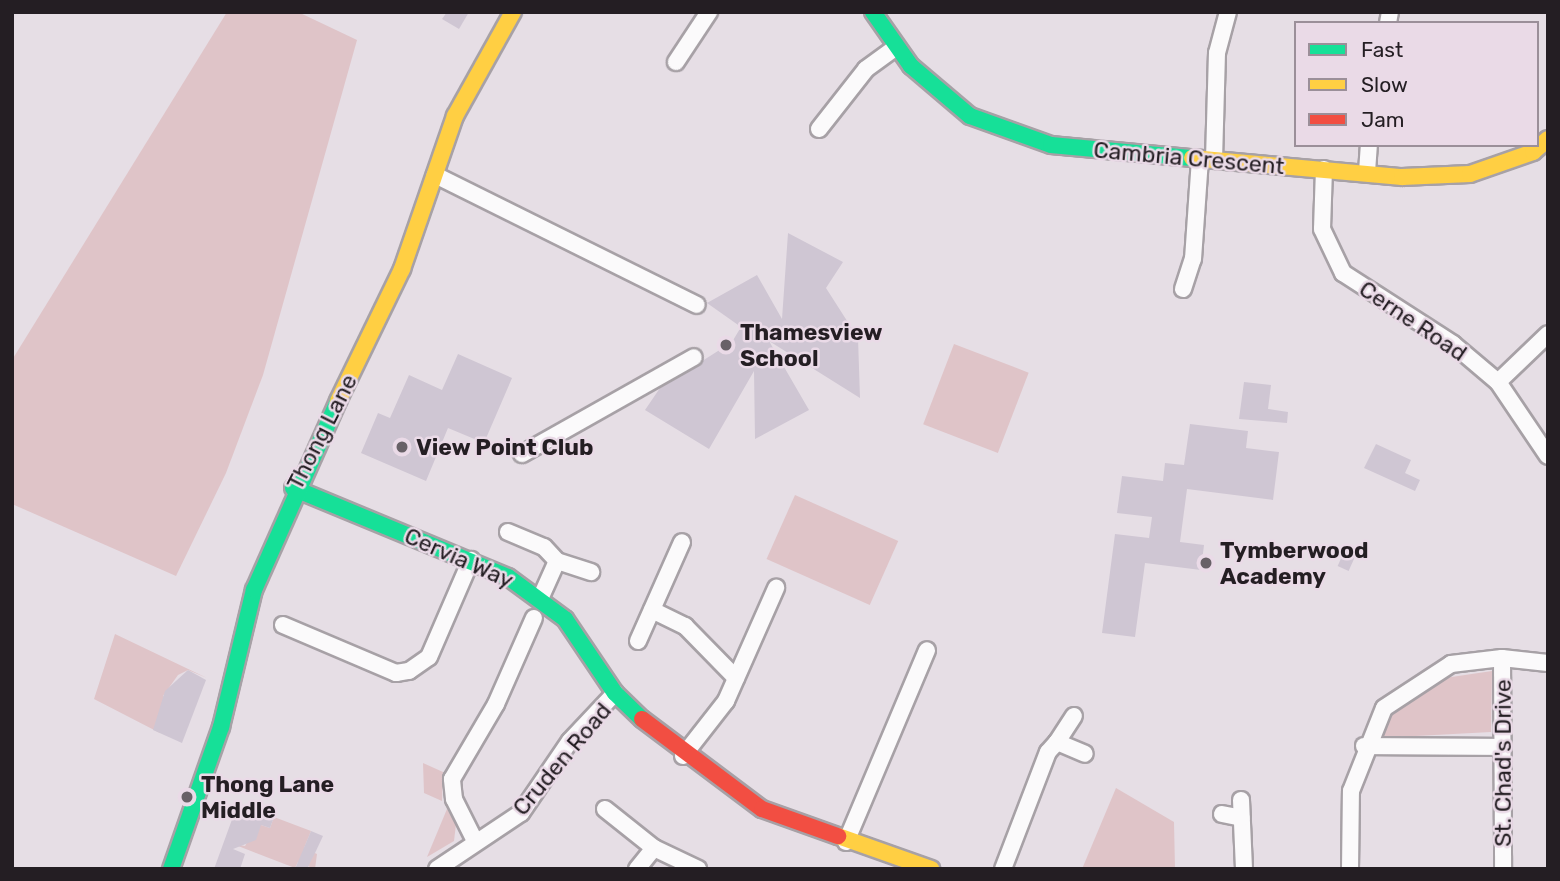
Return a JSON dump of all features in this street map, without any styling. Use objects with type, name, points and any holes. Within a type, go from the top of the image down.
[{"type":"street","name":"Thong Lane","points":[[171,869],[221,727],[254,590],[293,488],[382,314],[467,90],[513,12]]},
{"type":"street","points":[[676,62],[709,12]]},
{"type":"street","name":"Cambria Crescent","points":[[873,12],[897,47],[982,120],[1051,145],[1367,172],[1471,174],[1533,152],[1539,147]]},
{"type":"street","points":[[1183,289],[1193,259],[1224,13]]},
{"type":"street","points":[[819,128],[866,69],[897,47]]},
{"type":"street","points":[[1367,172],[1369,147]]},
{"type":"street","name":"Cerne Road","points":[[1324,169],[1322,229],[1343,273],[1453,344],[1498,382],[1548,456]]},
{"type":"street","points":[[435,175],[696,304]]},
{"type":"street","points":[[1498,382],[1548,334]]},
{"type":"street","points":[[522,454],[694,357]]},
{"type":"street","name":"Cervia Way","points":[[293,488],[471,560],[540,599],[586,642],[615,693],[683,756],[762,809],[846,842],[931,869]]},
{"type":"street","points":[[508,532],[544,547],[557,561],[590,572]]},
{"type":"street","points":[[638,641],[681,542]]},
{"type":"street","points":[[284,625],[396,673],[409,671],[429,657],[471,560]]},
{"type":"street","points":[[540,599],[557,561]]},
{"type":"street","points":[[683,756],[721,710],[776,588]]},
{"type":"street","points":[[652,610],[680,622],[736,678]]},
{"type":"street","points":[[475,841],[454,799],[452,779],[496,704],[534,618]]},
{"type":"street","points":[[846,842],[927,650]]},
{"type":"street","points":[[1350,869],[1351,791],[1364,746],[1384,708],[1419,680],[1451,664],[1502,658],[1548,663]]},
{"type":"street","name":"St. Chad's Drive","points":[[1502,658],[1503,869]]},
{"type":"street","name":"Cruden Road","points":[[437,869],[530,803],[570,741],[615,693]]},
{"type":"street","points":[[1003,869],[1057,742],[1074,716]]},
{"type":"street","points":[[1057,742],[1085,754]]},
{"type":"street","points":[[1364,746],[1503,747]]},
{"type":"street","points":[[1241,800],[1244,869]]},
{"type":"street","points":[[605,809],[654,848],[698,869]]},
{"type":"street","points":[[1223,814],[1242,818]]},
{"type":"street","points":[[637,869],[654,848]]},
{"type":"shaded area","points":[[227,12],[298,12],[357,40],[263,375],[226,473],[176,576],[12,504],[12,360]]},
{"type":"shaded area","points":[[954,344],[1029,373],[998,453],[923,424]]},
{"type":"shaded area","points":[[795,495],[898,541],[870,605],[767,559]]},
{"type":"shaded area","points":[[115,634],[207,678],[188,670],[178,675],[163,696],[173,702],[160,733],[94,699]]},
{"type":"shaded area","points":[[1492,671],[1491,732],[1378,738],[1396,706],[1438,679]]},
{"type":"shaded area","points":[[423,763],[443,772],[442,801],[424,793]]},
{"type":"shaded area","points":[[1116,788],[1174,822],[1175,869],[1082,869]]},
{"type":"shaded area","points":[[447,809],[456,824],[454,841],[427,857]]},
{"type":"shaded area","points":[[274,817],[311,831],[304,848],[317,854],[315,869],[298,862],[295,868],[233,844],[245,846],[258,824],[270,828]]},
{"type":"building","points":[[447,12],[469,12],[459,29],[442,19]]},
{"type":"building","points":[[788,233],[843,262],[826,288],[858,338],[860,398],[769,341],[809,410],[755,439],[754,371],[709,449],[645,410],[660,388],[732,342],[741,327],[707,303],[757,275],[782,319]]},
{"type":"building","points":[[458,354],[512,378],[484,443],[448,428],[426,481],[361,453],[378,413],[390,418],[409,375],[442,390]]},
{"type":"building","points":[[1244,382],[1271,385],[1268,409],[1288,412],[1287,423],[1239,419]]},
{"type":"building","points":[[1190,424],[1248,431],[1246,448],[1279,452],[1273,500],[1187,489],[1180,542],[1204,545],[1201,570],[1145,563],[1135,637],[1102,633],[1115,534],[1149,538],[1152,517],[1117,513],[1122,476],[1163,481],[1165,463],[1184,465]]},
{"type":"building","points":[[1376,444],[1411,460],[1405,473],[1420,480],[1415,491],[1364,468]]},
{"type":"building","points":[[1347,545],[1358,550],[1349,571],[1338,566]]},
{"type":"building","points":[[188,670],[206,680],[182,743],[153,730],[165,691]]},
{"type":"building","points":[[238,803],[274,817],[270,828],[261,825],[256,840],[233,849],[245,854],[240,869],[214,869]]},
{"type":"building","points":[[311,831],[323,836],[307,869],[295,869]]},
{"type":"traffic: fast","points":[[873,12],[911,66],[970,116],[1051,145],[1192,158]]},
{"type":"traffic: fast","points":[[171,869],[221,727],[254,590],[338,401]]},
{"type":"traffic: fast","points":[[293,488],[508,577],[565,619],[615,693],[642,719]]},
{"type":"traffic: slow","points":[[338,401],[402,269],[455,116],[513,12]]},
{"type":"traffic: slow","points":[[1539,147],[1548,139]]},
{"type":"traffic: slow","points":[[1192,158],[1402,177],[1470,174],[1533,152],[1539,147]]},
{"type":"traffic: slow","points":[[838,836],[931,869]]},
{"type":"traffic: jam","points":[[642,719],[762,809],[838,836]]},
{"type":"place","name":"Thamesview School","points":[[726,345]]},
{"type":"place","name":"View Point Club","points":[[402,447]]},
{"type":"place","name":"Tymberwood Academy","points":[[1206,563]]},
{"type":"place","name":"Thong Lane Middle","points":[[187,797]]}]
